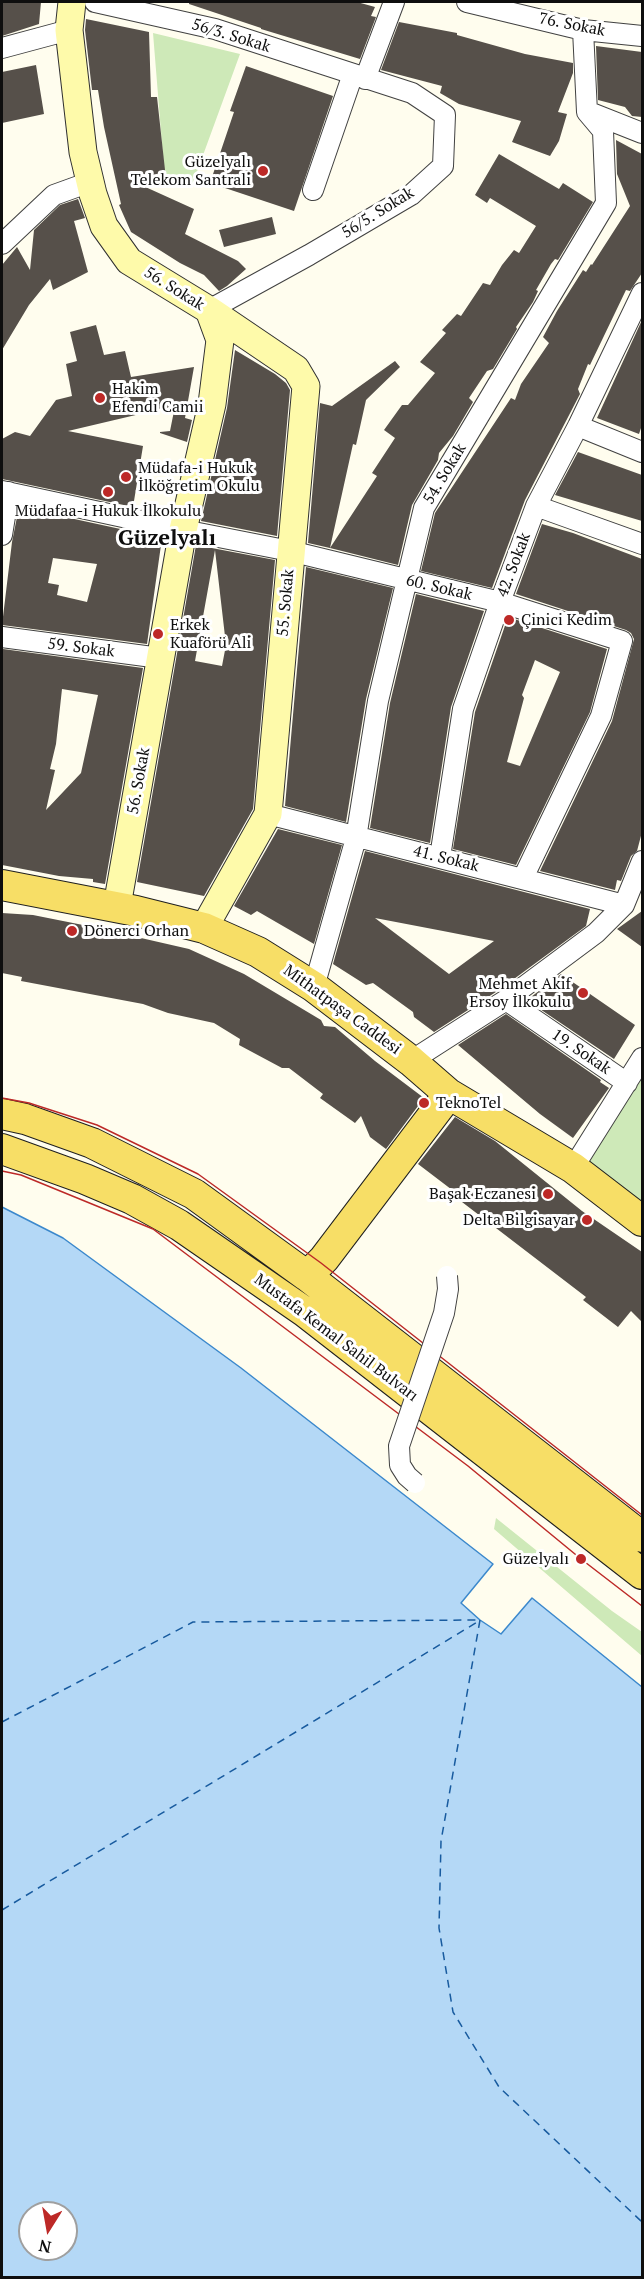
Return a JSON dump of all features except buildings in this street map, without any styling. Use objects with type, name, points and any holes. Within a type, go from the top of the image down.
[{"type":"main road","name":"Mithatpaşa Caddesi","points":[[2,885],[117,906],[204,928],[258,952],[314,987],[411,1061],[449,1094],[573,1168],[642,1221]]},
{"type":"main road","points":[[307,1276],[324,1259],[449,1094]]},
{"type":"main road","name":"Mustafa Kemal Sahil Bulvarı","points":[[2,1114],[25,1119],[92,1143],[194,1194],[307,1276],[642,1537]]},
{"type":"main road","name":"Mustafa Kemal Sahil Bulvarı","points":[[2,1149],[132,1199],[179,1225],[305,1312],[642,1574]]},
{"type":"street","name":"56. Sokak","points":[[72,2],[69,30],[82,152],[104,226],[129,261],[209,310],[220,340],[212,404],[183,530],[117,906]]},
{"type":"street","name":"56/3. Sokak","points":[[95,2],[215,28],[359,77]]},
{"type":"street","points":[[314,190],[359,77],[394,2]]},
{"type":"street","name":"76. Sokak","points":[[467,2],[583,30],[642,36]]},
{"type":"street","points":[[2,48],[69,30]]},
{"type":"street","points":[[583,30],[587,111],[642,133]]},
{"type":"street","name":"56/5. Sokak","points":[[209,310],[299,261],[411,195],[442,166],[445,115],[412,93],[359,77]]},
{"type":"street","name":"54. Sokak","points":[[314,987],[356,838],[378,701],[424,508],[606,203],[603,131],[587,111]]},
{"type":"street","points":[[2,244],[54,195],[90,182]]},
{"type":"street","name":"42. Sokak","points":[[440,857],[463,709],[500,602],[536,506],[642,294]]},
{"type":"street","name":"55. Sokak","points":[[204,928],[268,814],[306,386],[296,369],[209,310]]},
{"type":"street","points":[[578,426],[642,452]]},
{"type":"street","points":[[2,535],[5,491]]},
{"type":"street","name":"60. Sokak","points":[[5,491],[290,551],[500,602],[622,641],[601,716],[523,878]]},
{"type":"street","points":[[536,506],[642,544]]},
{"type":"street","name":"59. Sokak","points":[[2,637],[160,658]]},
{"type":"street","name":"41. Sokak","points":[[268,814],[624,905]]},
{"type":"street","points":[[411,1061],[506,1000],[596,933],[624,905],[642,861]]},
{"type":"street","name":"19. Sokak","points":[[506,1000],[627,1083]]},
{"type":"street","points":[[573,1168],[642,1058]]},
{"type":"street","points":[[415,1483],[400,1465],[399,1446],[444,1313],[448,1289],[447,1276]]},
{"type":"green space","points":[[153,33],[240,54],[191,188],[165,181]]},
{"type":"green space","points":[[642,1065],[642,1213],[580,1165]]},
{"type":"green space","points":[[496,1518],[612,1611],[642,1632],[642,1656],[494,1529]]},
{"type":"water","points":[[2,1207],[63,1238],[241,1368],[493,1564],[461,1603],[480,1620],[501,1634],[532,1598],[642,1687],[642,2277],[2,2277]]},
{"type":"ferry route","points":[[2,1722],[193,1622],[479,1620]]},
{"type":"ferry route","points":[[480,1620],[441,1841],[439,1928],[453,2012],[499,2087],[642,2222]]},
{"type":"ferry route","points":[[2,1910],[479,1621]]},
{"type":"tram line","points":[[2,1098],[29,1103],[97,1125],[198,1174],[321,1263],[642,1515]]},
{"type":"tram line","points":[[2,1171],[21,1175],[153,1229],[468,1466],[642,1606]]},
{"type":"place","name":"Güzelyalı Telekom Santrali","points":[[263,171]]},
{"type":"place","name":"Hakim Efendi Camii","points":[[100,398]]},
{"type":"place","name":"Müdafa-i Hukuk İlköğretim Okulu","points":[[126,477]]},
{"type":"place","name":"Müdafaa-i Hukuk İlkokulu","points":[[108,492]]},
{"type":"place","name":"Çinici Kedim","points":[[509,620]]},
{"type":"place","name":"Erkek Kuaförü Ali","points":[[158,634]]},
{"type":"place","name":"Dönerci Orhan","points":[[72,931]]},
{"type":"place","name":"Mehmet Akif Ersoy İlkokulu","points":[[583,993]]},
{"type":"place","name":"TeknoTel","points":[[424,1103]]},
{"type":"place","name":"Başak Eczanesi","points":[[548,1194]]},
{"type":"place","name":"Delta Bilgisayar","points":[[587,1220]]},
{"type":"place","name":"Güzelyalı","points":[[581,1559]]},
{"type":"district","name":"Güzelyalı","points":[[167,539]]}]
